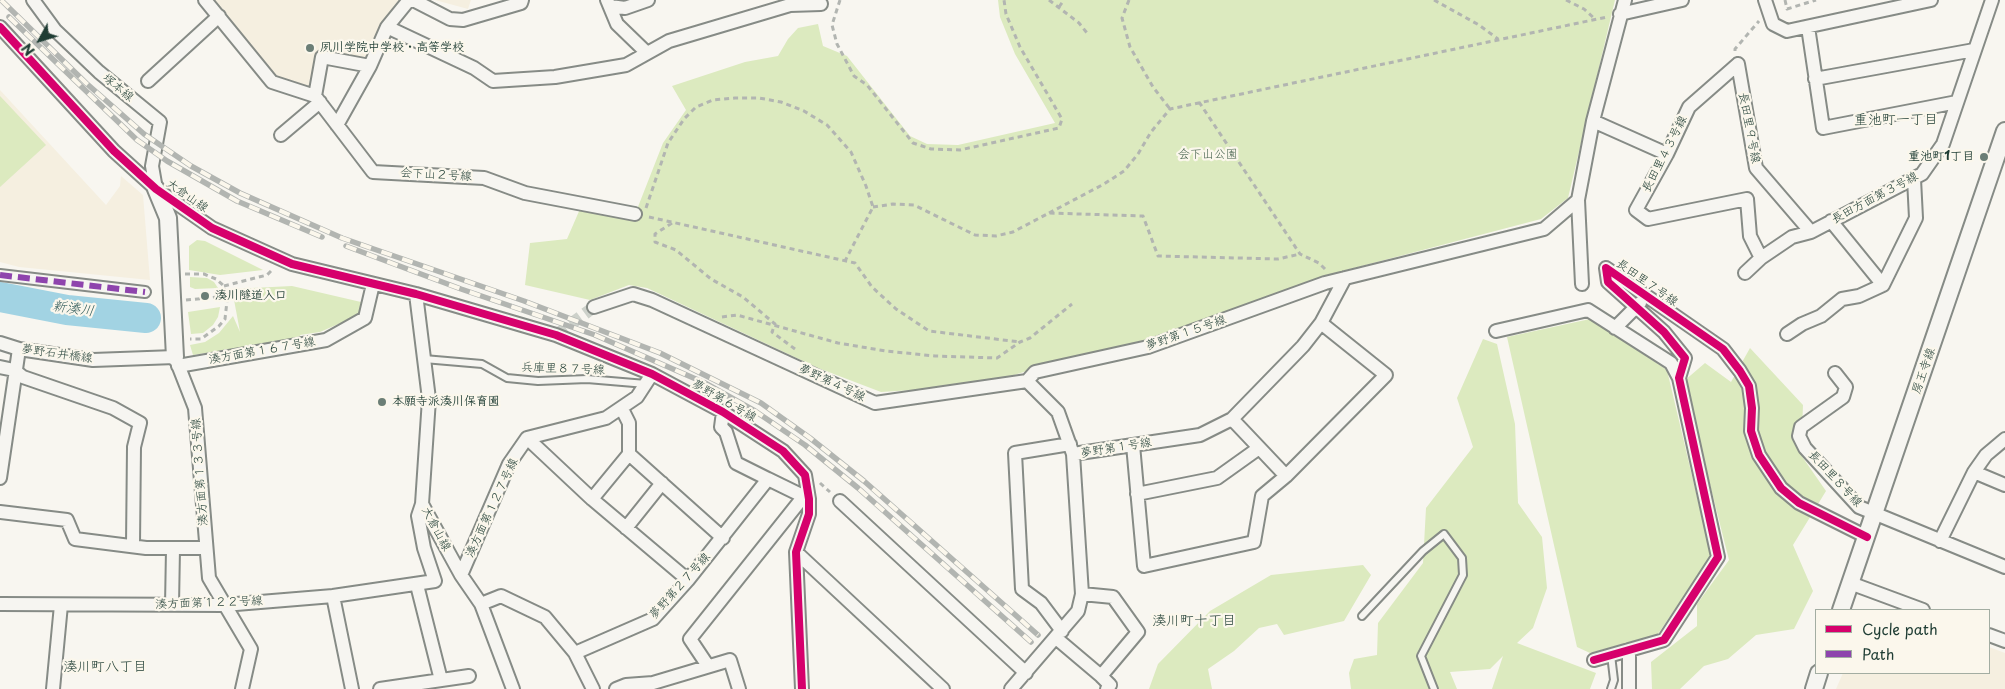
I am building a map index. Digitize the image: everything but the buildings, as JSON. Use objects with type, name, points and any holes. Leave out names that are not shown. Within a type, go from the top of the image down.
[{"type":"street","name":"塚本線","points":[[33,0],[56,30],[99,72],[160,122],[152,166],[156,189]]},
{"type":"street","points":[[205,0],[272,82],[318,99]]},
{"type":"street","points":[[337,125],[370,66],[387,27],[411,0],[450,19],[463,20],[521,3],[522,0]]},
{"type":"street","points":[[609,3],[625,8],[648,0]]},
{"type":"street","points":[[1582,284],[1578,200],[1593,121],[1625,0]]},
{"type":"street","points":[[1620,14],[1682,0]]},
{"type":"street","points":[[1766,5],[1773,24],[1787,31],[1931,0]]},
{"type":"street","name":"長田方面第３号線","points":[[1745,273],[1761,258],[1792,238],[1811,232],[1922,174],[1943,144],[1992,0]]},
{"type":"street","points":[[609,3],[617,24],[647,54]]},
{"type":"street","points":[[387,27],[474,68],[493,81],[555,77],[626,65],[669,41],[790,5],[821,4]]},
{"type":"street","points":[[148,81],[218,16]]},
{"type":"street","name":"大倉山線","points":[[0,27],[114,151],[156,189],[212,228],[292,264],[416,294],[429,399],[422,504],[461,575],[481,604],[513,689]]},
{"type":"street","points":[[1808,27],[1823,128],[1957,102]]},
{"type":"street","points":[[1815,79],[1974,50]]},
{"type":"street","points":[[281,135],[318,99],[322,57],[370,66]]},
{"type":"street","name":"長田里４３号線","points":[[1738,64],[1689,107],[1667,154],[1636,210],[1648,219],[1747,199],[1750,236],[1761,258]]},
{"type":"street","name":"長田里９号線","points":[[1738,64],[1756,168],[1811,232]]},
{"type":"street","name":"会下山２号線","points":[[318,99],[373,172],[484,178],[525,193],[635,214]]},
{"type":"street","points":[[1593,121],[1667,154]]},
{"type":"street","name":"房王寺線","points":[[1841,609],[2005,131]]},
{"type":"street","points":[[1787,334],[1802,324],[1821,316],[1842,299],[1859,296],[1883,285],[1916,218],[1914,179]]},
{"type":"street","name":"湊方面第１３３号線","points":[[156,189],[168,218],[176,361],[195,408],[209,578],[251,649],[242,689]]},
{"type":"street","name":"夢野第１５号線","points":[[1027,381],[1036,372],[1148,347],[1340,279],[1544,229],[1578,200]]},
{"type":"street","points":[[1831,222],[1883,285]]},
{"type":"street","name":"長田里７号線","points":[[1594,660],[1664,640],[1718,557],[1679,378],[1685,358],[1664,332],[1608,282],[1606,268],[1646,298],[1723,349],[1740,371],[1748,386],[1752,408],[1751,431],[1759,455],[1781,488],[1799,503],[1867,537]]},
{"type":"street","points":[[0,275],[11,278],[144,292]]},
{"type":"street","name":"夢野第１号線","points":[[1011,689],[1078,611],[1082,594],[1072,449],[1133,445],[1200,435],[1232,419],[1303,346],[1321,323],[1340,279]]},
{"type":"street","name":"湊方面第１６７号線","points":[[176,361],[326,340],[365,318],[373,284]]},
{"type":"street","name":"夢野第６号線","points":[[416,294],[556,335],[723,412],[783,451],[805,475]]},
{"type":"street","name":"夢野第４号線","points":[[594,307],[633,294],[652,300],[875,403],[1027,381]]},
{"type":"street","points":[[1616,328],[1646,298]]},
{"type":"street","points":[[1496,331],[1588,310],[1671,363],[1679,378]]},
{"type":"street","points":[[1133,445],[1144,566],[1254,542],[1262,496],[1286,476],[1386,375],[1321,323]]},
{"type":"street","name":"夢野石井橋線","points":[[0,344],[19,349],[93,360],[176,361]]},
{"type":"street","points":[[0,478],[14,370],[19,349]]},
{"type":"street","points":[[0,367],[14,370],[23,378],[113,408],[140,423],[134,447],[133,544]]},
{"type":"street","name":"長田里８号線","points":[[1835,373],[1846,386],[1843,397],[1801,427],[1799,436],[1805,448],[1859,508],[1875,515]]},
{"type":"street","points":[[527,438],[606,418],[622,409],[637,397],[649,379]]},
{"type":"street","points":[[1027,381],[1058,412],[1072,449],[1015,453],[1022,589],[1041,603],[1059,635],[1110,685],[1107,689]]},
{"type":"street","points":[[592,499],[629,454],[630,423],[622,409]]},
{"type":"street","points":[[723,412],[721,427],[726,432],[736,463],[806,498]]},
{"type":"street","points":[[1232,419],[1286,476]]},
{"type":"street","points":[[527,438],[592,499],[688,580]]},
{"type":"street","name":"湊方面第１２７号線","points":[[461,575],[509,464],[527,438]]},
{"type":"street","points":[[1940,541],[1974,472],[1986,455],[2005,439]]},
{"type":"street","points":[[1137,494],[1217,478],[1259,448]]},
{"type":"street","points":[[629,454],[723,538]]},
{"type":"street","points":[[1974,472],[2005,485]]},
{"type":"street","points":[[802,689],[796,552],[809,514],[805,475]]},
{"type":"street","name":"夢野第２７号線","points":[[575,653],[653,619],[723,538],[768,479]]},
{"type":"street","points":[[626,528],[662,483]]},
{"type":"street","points":[[708,666],[690,639],[806,498]]},
{"type":"street","points":[[840,500],[1026,673]]},
{"type":"street","points":[[422,504],[418,516],[435,581],[417,585],[441,680]]},
{"type":"street","points":[[0,512],[67,520],[75,539],[173,549],[206,548]]},
{"type":"street","points":[[1875,515],[2005,567]]},
{"type":"street","points":[[172,605],[173,549]]},
{"type":"street","points":[[796,552],[943,689]]},
{"type":"street","points":[[1850,583],[1920,609]]},
{"type":"street","name":"湊方面第１２２号線","points":[[0,604],[224,605],[333,596],[417,585]]},
{"type":"street","points":[[1082,594],[1113,597],[1138,632],[1101,676]]},
{"type":"street","points":[[333,596],[352,689]]},
{"type":"street","points":[[481,604],[502,596],[546,617],[575,653],[593,689]]},
{"type":"street","points":[[53,689],[61,605]]},
{"type":"street","points":[[1990,635],[2005,641]]},
{"type":"street","points":[[1629,650],[1629,689]]},
{"type":"street","points":[[616,689],[626,685],[653,683],[730,660],[739,689]]},
{"type":"street","points":[[1814,689],[1819,674]]},
{"type":"street","points":[[380,689],[469,676]]},
{"type":"lane","name":"兵庫里８７号線","points":[[424,360],[482,364],[507,378],[538,381],[649,379]]},
{"type":"lane","points":[[1362,616],[1424,551],[1444,534],[1462,558],[1463,575],[1421,656],[1434,689]]},
{"type":"lane","points":[[1611,655],[1614,680],[1611,689]]},
{"type":"path","points":[[840,0],[832,25],[837,44],[854,76],[867,85],[913,143],[931,149],[960,150],[1059,128],[1062,119],[1020,48],[1006,14],[1004,0]]},
{"type":"path","points":[[1049,0],[1079,23],[1086,33]]},
{"type":"path","points":[[1058,7],[1064,0]]},
{"type":"path","points":[[1129,0],[1122,18],[1130,47],[1153,87],[1170,109]]},
{"type":"path","points":[[1434,0],[1479,24],[1499,39]]},
{"type":"path","points":[[1566,0],[1584,9],[1596,19]]},
{"type":"path","points":[[1785,0],[1787,9],[1816,0]]},
{"type":"path","points":[[1738,64],[1735,49],[1766,5]]},
{"type":"path","points":[[873,207],[893,204],[914,205],[975,234],[996,236],[1013,232],[1104,184],[1124,170],[1138,154],[1151,132],[1170,109],[1620,14]]},
{"type":"path","points":[[845,261],[873,207],[851,152],[827,125],[804,111],[781,102],[735,98],[713,100],[696,107],[684,119],[668,143],[643,216],[672,222],[845,261],[855,263],[872,287],[896,309],[929,331],[1020,342]]},
{"type":"path","points":[[1199,102],[1300,254],[1319,263],[1340,279]]},
{"type":"path","points":[[1049,213],[1143,216],[1158,256],[1278,260],[1300,254]]},
{"type":"path","points":[[672,222],[655,234],[655,242],[676,250],[711,279],[743,297],[775,324]]},
{"type":"path","points":[[224,286],[267,275],[270,271]]},
{"type":"path","points":[[184,274],[204,274],[216,279],[224,286],[227,310],[225,318],[219,326],[201,339],[189,338],[185,335]]},
{"type":"path","points":[[196,300],[219,297]]},
{"type":"path","points":[[710,327],[720,317],[737,315],[838,343],[935,356],[997,358],[1020,342],[1030,338],[1072,304]]},
{"type":"path","points":[[775,324],[772,332],[801,353]]},
{"type":"path","points":[[805,475],[816,480],[840,500]]},
{"type":"shaded area","name":"夙川学院中学校・高等学校","points":[[211,0],[400,0],[366,57],[315,53],[312,89],[270,74]]},
{"type":"shaded area","name":"夙川学院中学校・高等学校","points":[[435,0],[471,0],[468,9]]},
{"type":"shaded area","points":[[0,90],[106,205],[120,186],[121,176],[143,195],[150,280],[19,267],[0,262]]},
{"type":"shaded area","points":[[1990,647],[2005,653],[2005,689],[1836,689],[1843,674],[1990,674]]},
{"type":"green space","name":"会下山公園","points":[[998,0],[1615,0],[1568,198],[1541,219],[1335,273],[1326,279],[1147,341],[1052,363],[1011,376],[929,389],[881,392],[818,368],[647,288],[629,285],[590,300],[525,285],[530,243],[567,239],[580,209],[634,217],[663,143],[686,110],[672,86],[745,62],[778,56],[788,39],[798,28],[818,24],[823,46],[847,56],[910,136],[927,144],[958,145],[1055,123],[1015,54],[1000,17]]},
{"type":"green space","points":[[0,96],[46,145],[0,187]]},
{"type":"green space","points":[[197,240],[205,241],[263,270],[220,275],[189,270],[189,246]]},
{"type":"green space","points":[[190,277],[207,278],[214,282],[218,288],[195,289],[190,287]]},
{"type":"green space","points":[[292,286],[361,302],[359,315],[320,332],[300,335],[301,338],[193,355],[190,345],[205,342],[219,333],[233,316],[240,332],[232,289]]},
{"type":"green space","points":[[220,307],[218,317],[213,325],[203,333],[191,334],[188,312]]},
{"type":"green space","points":[[1590,319],[1667,370],[1711,556],[1658,634],[1590,653],[1577,647],[1507,337]]},
{"type":"green space","points":[[1483,339],[1497,344],[1515,424],[1518,503],[1542,537],[1547,588],[1533,628],[1517,643],[1596,673],[1590,689],[1492,689],[1503,656],[1490,669],[1450,672],[1457,689],[1351,689],[1349,673],[1354,659],[1377,655],[1378,623],[1423,563],[1426,508],[1473,447],[1457,398]]},
{"type":"green space","points":[[1750,348],[1803,405],[1801,455],[1826,491],[1793,545],[1813,591],[1794,629],[1756,635],[1728,659],[1704,666],[1680,689],[1652,689],[1651,662],[1697,626],[1697,604],[1729,560],[1684,381],[1705,363],[1731,382]]},
{"type":"green space","points":[[1363,565],[1371,575],[1344,621],[1284,635],[1277,624],[1259,628],[1234,651],[1208,669],[1212,689],[1149,689],[1158,664],[1210,611],[1271,575]]},
{"type":"waterway","name":"新湊川","points":[[0,297],[67,310],[146,318]]},
{"type":"tunnel","points":[[556,335],[594,307]]},
{"type":"railway","points":[[1,0],[86,83],[144,134],[191,166],[240,193],[342,238],[524,301],[660,353],[761,403],[810,438],[864,481],[1038,635]]},
{"type":"railway","points":[[9,17],[137,140],[167,161],[237,201],[322,237]]},
{"type":"railway","points":[[346,246],[461,289],[595,335],[705,383],[755,411],[805,445],[858,488],[1031,642]]},
{"type":"marked path","points":[[0,275],[145,292]]},
{"type":"cycle path","points":[[0,27],[114,151],[156,189],[212,228],[292,264],[416,294],[556,335],[652,374],[723,412],[783,451],[805,475],[809,499],[809,514],[796,552],[802,689]]},
{"type":"cycle path","points":[[1594,660],[1664,640],[1718,557],[1679,378],[1685,358],[1664,332],[1608,282],[1606,268],[1723,349],[1749,386],[1752,408],[1751,431],[1759,455],[1781,488],[1799,503],[1867,537]]},
{"type":"place","name":"夙川学院中学校・高等学校","points":[[310,48]]},
{"type":"place","name":"重池町1丁目","points":[[1984,157]]},
{"type":"place","name":"湊川隧道入口","points":[[205,296]]},
{"type":"place","name":"本願寺派湊川保育園","points":[[382,402]]},
{"type":"district","name":"重池町一丁目","points":[[1896,120]]},
{"type":"district","name":"湊川町十丁目","points":[[1194,621]]},
{"type":"district","name":"湊川町八丁目","points":[[105,667]]}]
